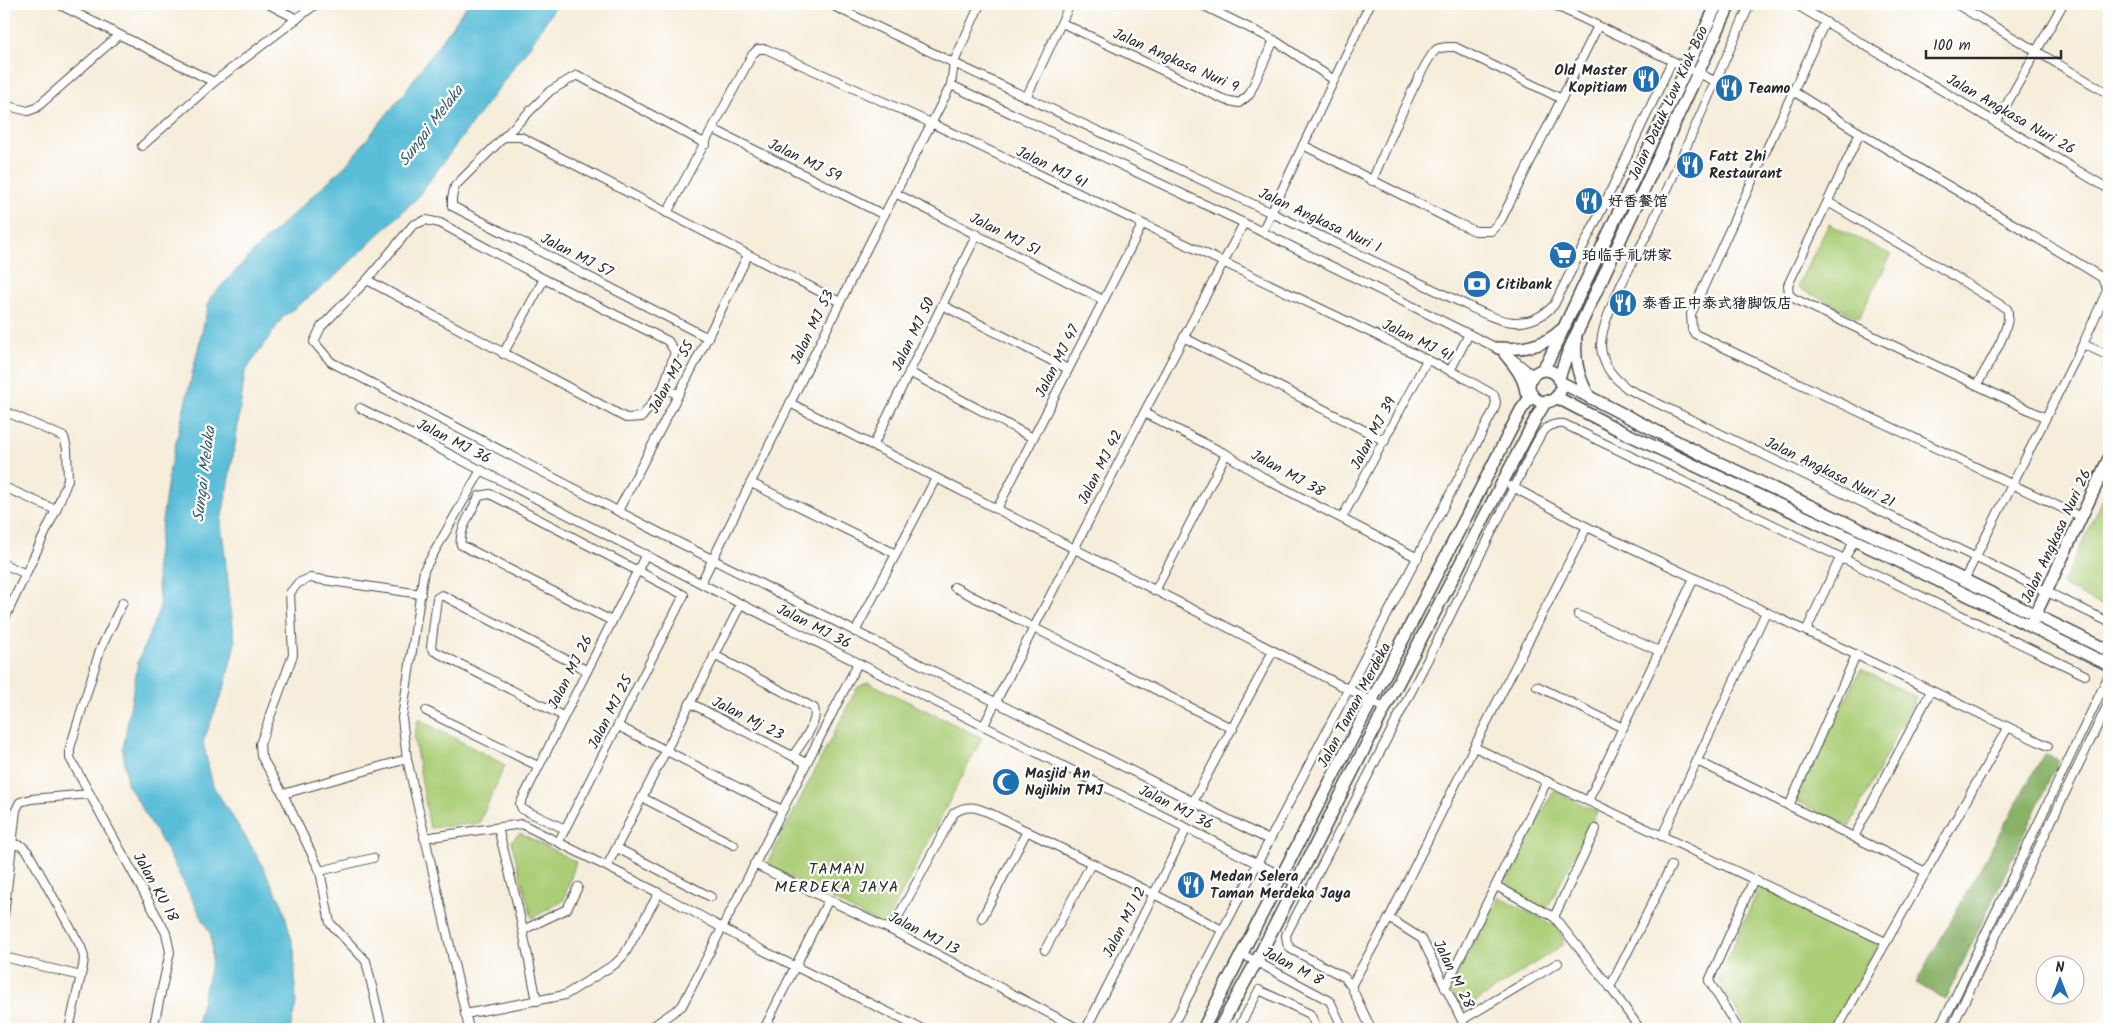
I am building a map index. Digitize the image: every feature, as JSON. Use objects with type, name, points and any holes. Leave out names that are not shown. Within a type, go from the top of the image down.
[{"type":"main road","name":"Jalan Datuk Low Kiok Boo","points":[[1537,373],[1564,326],[1717,4]]},
{"type":"main road","name":"Jalan Datuk Low Kiok Boo","points":[[1559,380],[1561,367],[1576,333],[1730,4]]},
{"type":"main road","points":[[1521,410],[1526,394],[1525,383],[1502,351],[1534,347],[1554,338],[1564,326]]},
{"type":"main road","points":[[1576,333],[1575,350],[1580,382],[1591,400]]},
{"type":"main road","points":[[2109,651],[1591,400],[1559,380],[1553,372],[1537,373],[1529,385],[1532,395],[1536,399],[1551,399],[1587,413],[2030,626],[2109,666]]},
{"type":"main road","points":[[1551,399],[1560,388],[1559,380]]},
{"type":"main road","name":"Jalan Taman Merdeka","points":[[1203,1029],[1373,702],[1521,410],[1532,395]]},
{"type":"main road","name":"Jalan Taman Merdeka","points":[[1219,1029],[1256,962],[1385,708],[1536,418],[1551,399]]},
{"type":"main road","points":[[1536,418],[1546,409],[1563,404],[1587,413]]},
{"type":"main road","name":"Jalan Angkasa Nuri 26","points":[[2030,626],[2109,458]]},
{"type":"street","points":[[58,4],[214,82]]},
{"type":"street","points":[[268,4],[297,19]]},
{"type":"street","points":[[142,146],[214,82],[316,4]]},
{"type":"street","name":"Jalan Angkasa Nuri 1","points":[[829,4],[1508,323],[1520,323],[1546,313],[1560,294],[1672,61]]},
{"type":"street","points":[[980,4],[954,62],[951,85],[1244,223],[1469,334],[1502,351],[1537,373]]},
{"type":"street","points":[[1027,96],[1070,4]]},
{"type":"street","points":[[1200,4],[1274,40],[1334,80]]},
{"type":"street","points":[[1262,232],[1368,4]]},
{"type":"street","points":[[1552,4],[1714,81],[1750,4]]},
{"type":"street","name":"Jalan Angkasa Nuri 26","points":[[1795,4],[2109,189]]},
{"type":"street","points":[[1956,4],[1970,7],[2036,51],[2109,94]]},
{"type":"street","points":[[1996,123],[2063,4]]},
{"type":"street","points":[[1825,22],[1691,314],[1692,329],[1695,334],[2081,517]]},
{"type":"street","name":"Jalan Angkasa Nuri 9","points":[[1062,23],[1226,100],[1239,103],[1249,95],[1274,40]]},
{"type":"street","points":[[1303,146],[1475,231],[1491,231],[1501,220],[1598,26]]},
{"type":"street","points":[[4,106],[28,111],[36,108],[119,35]]},
{"type":"street","points":[[1372,181],[1421,75],[1436,50],[1445,46],[1455,47],[1562,99]]},
{"type":"street","name":"Jalan MJ 41","points":[[667,212],[714,130],[752,55],[761,48],[931,123],[1491,392],[1496,402],[1494,410],[1418,558]]},
{"type":"street","points":[[504,137],[550,90],[577,75],[706,144]]},
{"type":"street","name":"Jalan Angkasa Nuri 21","points":[[1714,81],[1648,231],[1606,318],[1601,345],[1603,358],[1608,370],[1628,390],[2109,622]]},
{"type":"street","name":"Jalan MJ 53","points":[[701,583],[840,302],[951,85]]},
{"type":"street","points":[[1794,91],[1860,133],[2101,277],[2107,287],[2083,344],[1964,580]]},
{"type":"street","name":"Jalan MJ 59","points":[[714,130],[884,215]]},
{"type":"street","points":[[1860,133],[1788,285],[1789,294],[1792,298],[2046,418]]},
{"type":"street","points":[[504,137],[521,137],[840,302]]},
{"type":"street","name":"Jalan MJ 57","points":[[504,137],[455,186],[452,206],[708,338]]},
{"type":"street","name":"Jalan MJ 51","points":[[895,193],[1103,300]]},
{"type":"street","points":[[1828,202],[2007,309],[2009,314],[2007,326],[1977,385]]},
{"type":"street","points":[[366,280],[626,418],[642,417],[663,388],[675,352],[668,340],[544,279],[440,223],[426,220],[413,225],[366,280],[321,327],[314,342],[331,362],[712,560],[1269,840]]},
{"type":"street","name":"Jalan MJ 42","points":[[984,725],[1244,223]]},
{"type":"street","name":"Jalan MJ 47","points":[[997,509],[1142,225]]},
{"type":"street","name":"Jalan MJ 50","points":[[873,446],[977,234]]},
{"type":"street","name":"Jalan MJ 55","points":[[618,511],[677,394],[708,338],[748,255]]},
{"type":"street","points":[[503,354],[544,279]]},
{"type":"street","points":[[942,305],[1068,369]]},
{"type":"street","points":[[1450,371],[1469,334]]},
{"type":"street","points":[[1185,338],[1385,441]]},
{"type":"street","points":[[2083,344],[2109,356]]},
{"type":"street","name":"Jalan MJ 39","points":[[1342,518],[1427,360]]},
{"type":"street","points":[[909,372],[1033,438]]},
{"type":"street","points":[[663,388],[677,394]]},
{"type":"street","points":[[790,403],[1385,708]]},
{"type":"street","name":"Jalan MJ 36","points":[[360,408],[741,604],[1296,883]]},
{"type":"street","points":[[4,410],[64,437],[68,449],[68,480],[56,510],[4,620]]},
{"type":"street","name":"Jalan MJ 38","points":[[1144,413],[1226,454],[1269,481],[1418,558]]},
{"type":"street","points":[[1371,1029],[1351,986],[1344,977],[1334,970],[1291,949],[1287,943],[1286,934],[1448,620],[1513,487],[1544,429],[1556,423],[1564,424],[2085,675]]},
{"type":"street","points":[[1155,590],[1226,454]]},
{"type":"street","points":[[469,1029],[424,838],[407,759],[402,718],[424,570],[480,470]]},
{"type":"street","points":[[856,632],[936,478]]},
{"type":"street","points":[[1503,481],[1587,527],[2048,746]]},
{"type":"street","points":[[751,483],[896,554]]},
{"type":"street","points":[[4,487],[56,510]]},
{"type":"street","points":[[612,621],[461,545],[462,532],[480,496],[490,494],[636,572]]},
{"type":"street","points":[[1351,986],[1389,918],[1474,746],[1587,527]]},
{"type":"street","points":[[1806,631],[1842,559],[1854,541]]},
{"type":"street","name":"Jalan MJ 26","points":[[565,829],[522,809],[520,804],[646,554]]},
{"type":"street","points":[[1171,1029],[1347,689],[1418,558]]},
{"type":"street","points":[[4,564],[26,574]]},
{"type":"street","name":"Jalan MJ 25","points":[[559,841],[684,595],[636,572]]},
{"type":"street","points":[[382,1029],[366,961],[330,923],[320,871],[283,794],[261,756],[260,744],[293,655],[290,593],[298,583],[310,578],[421,594]]},
{"type":"street","points":[[1588,801],[1694,578]]},
{"type":"street","points":[[954,587],[1232,728]]},
{"type":"street","points":[[563,716],[434,651],[431,646],[437,598],[442,595],[586,670]]},
{"type":"street","name":"Jalan KU 18","points":[[123,602],[100,650],[70,748],[70,758],[166,933],[169,942],[170,952],[153,1029]]},
{"type":"street","points":[[607,866],[741,604]]},
{"type":"street","points":[[1662,836],[1766,612]]},
{"type":"street","points":[[1578,615],[1659,651]]},
{"type":"street","points":[[1193,802],[1274,652]]},
{"type":"street","points":[[714,655],[814,708],[816,714],[814,721],[793,756]]},
{"type":"street","points":[[1789,806],[1856,655]]},
{"type":"street","points":[[649,1029],[682,1006],[858,663]]},
{"type":"street","points":[[1937,1029],[1953,1001],[2109,675]]},
{"type":"street","points":[[1538,686],[1623,728]]},
{"type":"street","points":[[1854,837],[1931,690]]},
{"type":"street","points":[[1951,1029],[1963,1008],[2109,702]]},
{"type":"street","name":"Jalan Mj 23","points":[[690,703],[806,763]]},
{"type":"street","points":[[426,711],[538,766]]},
{"type":"street","points":[[618,726],[782,810]]},
{"type":"street","points":[[1837,1029],[2008,727]]},
{"type":"street","points":[[1474,746],[1886,942]]},
{"type":"street","points":[[283,794],[407,759]]},
{"type":"street","points":[[1697,762],[1926,872]]},
{"type":"street","points":[[1446,988],[1547,781]]},
{"type":"street","points":[[4,916],[16,810],[20,802],[31,799],[90,794]]},
{"type":"street","points":[[643,798],[734,846]]},
{"type":"street","points":[[890,930],[954,813],[968,807],[977,807],[1154,894],[1222,930]]},
{"type":"street","points":[[424,838],[522,824],[659,893],[720,929],[794,967],[922,1029]]},
{"type":"street","points":[[498,828],[537,1001]]},
{"type":"street","name":"Jalan MJ 12","points":[[1086,1029],[1187,828]]},
{"type":"street","points":[[1554,917],[1596,829]]},
{"type":"street","points":[[982,918],[1026,831]]},
{"type":"street","points":[[12,844],[22,846],[28,852],[82,946],[84,956],[69,1029]]},
{"type":"street","points":[[617,848],[711,897]]},
{"type":"street","points":[[320,871],[373,858]]},
{"type":"street","name":"Jalan MJ 13","points":[[754,864],[890,930],[1079,1029]]},
{"type":"street","points":[[1045,950],[1091,864]]},
{"type":"street","points":[[1610,987],[1671,866]]},
{"type":"street","points":[[1738,1029],[1709,981],[1754,880]]},
{"type":"street","points":[[1496,886],[1554,917],[1610,987],[1640,1029]]},
{"type":"street","points":[[522,930],[567,909],[578,887]]},
{"type":"street","points":[[465,1014],[565,995],[615,964],[624,955],[659,893]]},
{"type":"street","points":[[764,1029],[828,901]]},
{"type":"street","name":"Jalan M 28","points":[[1389,918],[1422,939],[1466,1029]]},
{"type":"street","name":"Jalan M 8","points":[[1242,954],[1330,1001],[1343,1029]]},
{"type":"street","points":[[4,957],[80,976]]},
{"type":"street","points":[[1462,1020],[1558,962]]},
{"type":"street","points":[[1238,1029],[1259,990],[1310,1014],[1317,1029]]},
{"type":"green space","points":[[1829,224],[1891,255],[1859,318],[1797,287]]},
{"type":"green space","points":[[2109,487],[2109,609],[2062,585]]},
{"type":"green space","points":[[1861,669],[1916,697],[1849,827],[1795,800]]},
{"type":"green space","points":[[868,682],[982,738],[884,927],[767,864],[857,688]]},
{"type":"green space","points":[[418,719],[505,765],[479,823],[430,828],[414,738]]},
{"type":"green space","points":[[2044,754],[2059,760],[1945,1000],[1916,983]]},
{"type":"green space","points":[[1554,790],[1597,812],[1546,910],[1503,888]]},
{"type":"green space","points":[[520,833],[576,862],[563,901],[532,918],[511,841]]},
{"type":"green space","points":[[1760,886],[1879,944],[1831,1028],[1748,1029],[1718,980]]},
{"type":"green space","points":[[1499,897],[1559,928],[1564,944],[1460,1012],[1449,988]]},
{"type":"water","name":"Sungai Melaka","points":[[468,4],[557,4],[529,47],[415,200],[332,279],[283,317],[245,372],[236,439],[221,522],[235,643],[225,685],[203,742],[213,786],[256,854],[282,904],[294,949],[296,1004],[290,1029],[196,1029],[212,960],[211,935],[164,845],[127,783],[123,749],[138,662],[160,607],[156,564],[169,472],[210,298],[260,245],[346,165],[404,93]]},
{"type":"place","name":"Old Master Kopitiam","points":[[1646,79]]},
{"type":"place","name":"Teamo","points":[[1729,88]]},
{"type":"place","name":"Fatt Zhi Restaurant","points":[[1690,165]]},
{"type":"place","name":"好香餐馆","points":[[1589,201]]},
{"type":"place","name":"珀临手礼饼家","points":[[1563,255]]},
{"type":"place","name":"Citibank","points":[[1477,284]]},
{"type":"place","name":"泰香正中泰式猪脚饭店","points":[[1623,303]]},
{"type":"place","name":"Masjid An Najihin TMJ","points":[[1006,782]]},
{"type":"place","name":"Medan Selera Taman Merdeka Jaya","points":[[1191,885]]},
{"type":"district","name":"TAMAN MERDEKA JAYA","points":[[837,877]]}]
